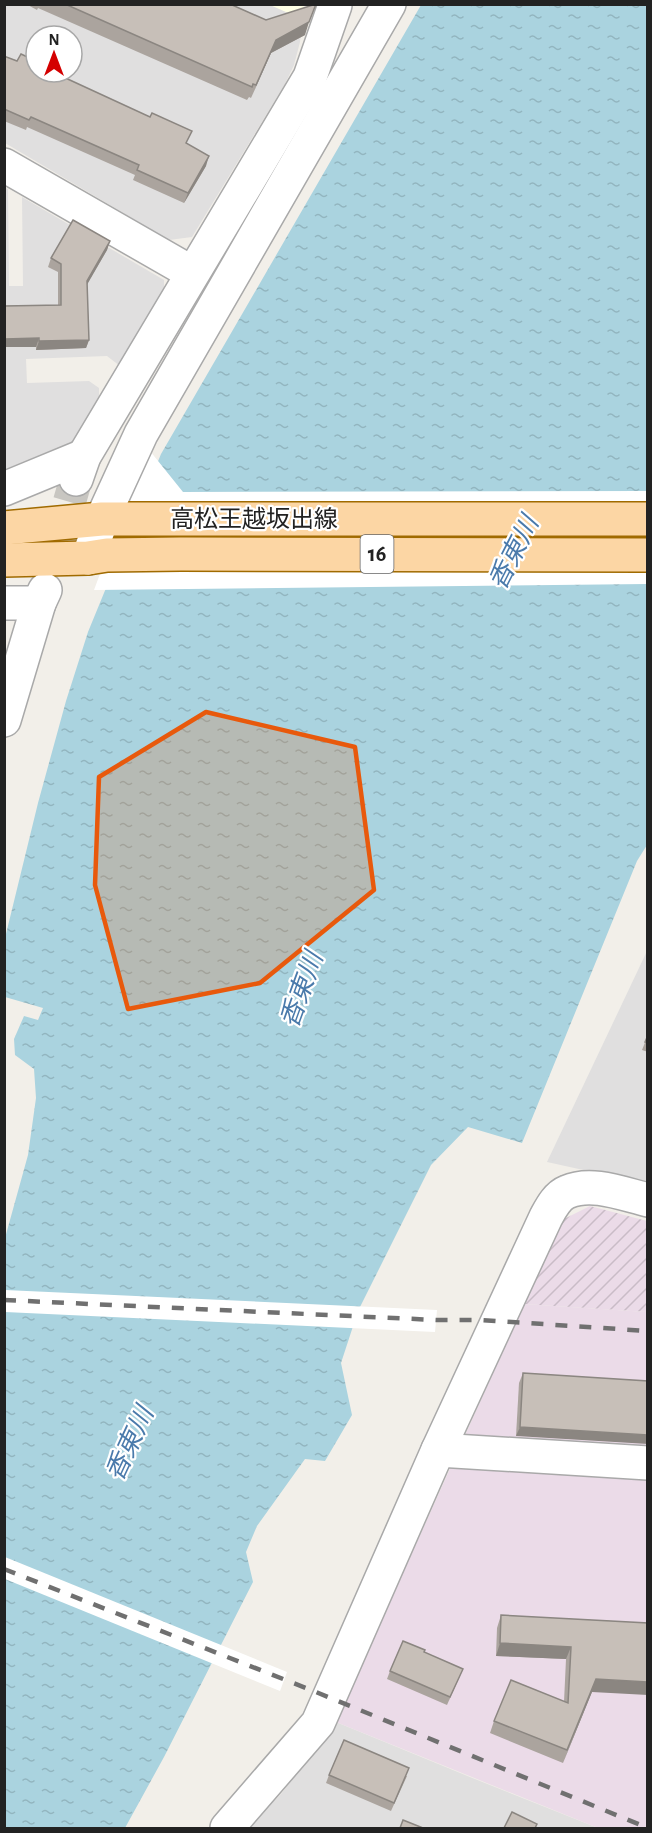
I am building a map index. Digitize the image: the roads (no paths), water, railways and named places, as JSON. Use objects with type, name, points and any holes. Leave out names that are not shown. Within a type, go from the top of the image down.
[{"type":"main road","name":"高松王越坂出線","points":[[4,528],[111,520],[648,519]]},
{"type":"main road","name":"高松王越坂出線","points":[[4,560],[97,556],[648,555]]},
{"type":"street","points":[[4,489],[80,467],[192,273],[310,77],[335,5],[384,14],[141,434],[97,556]]},
{"type":"street","points":[[4,165],[192,273]]},
{"type":"street","points":[[4,603],[42,596],[4,720]]},
{"type":"street","points":[[227,1828],[318,1723],[438,1450],[554,1204],[566,1192],[598,1188],[648,1200]]},
{"type":"street","points":[[438,1450],[648,1463]]},
{"type":"water","name":"香東川","points":[[421,5],[647,5],[647,845],[637,861],[522,1143],[468,1127],[431,1165],[358,1311],[341,1363],[352,1415],[325,1461],[305,1459],[257,1526],[246,1552],[253,1582],[164,1757],[125,1828],[5,1828],[5,1238],[28,1155],[36,1098],[34,1069],[15,1055],[14,1039],[24,1016],[38,1020],[43,1008],[5,997],[5,938],[38,803],[88,632],[161,454]]},
{"type":"tunnel","points":[[56,549],[76,479]]},
{"type":"railway","points":[[4,1300],[436,1320],[481,1320],[648,1331]]},
{"type":"railway","points":[[4,1569],[311,1690],[648,1828]]}]
